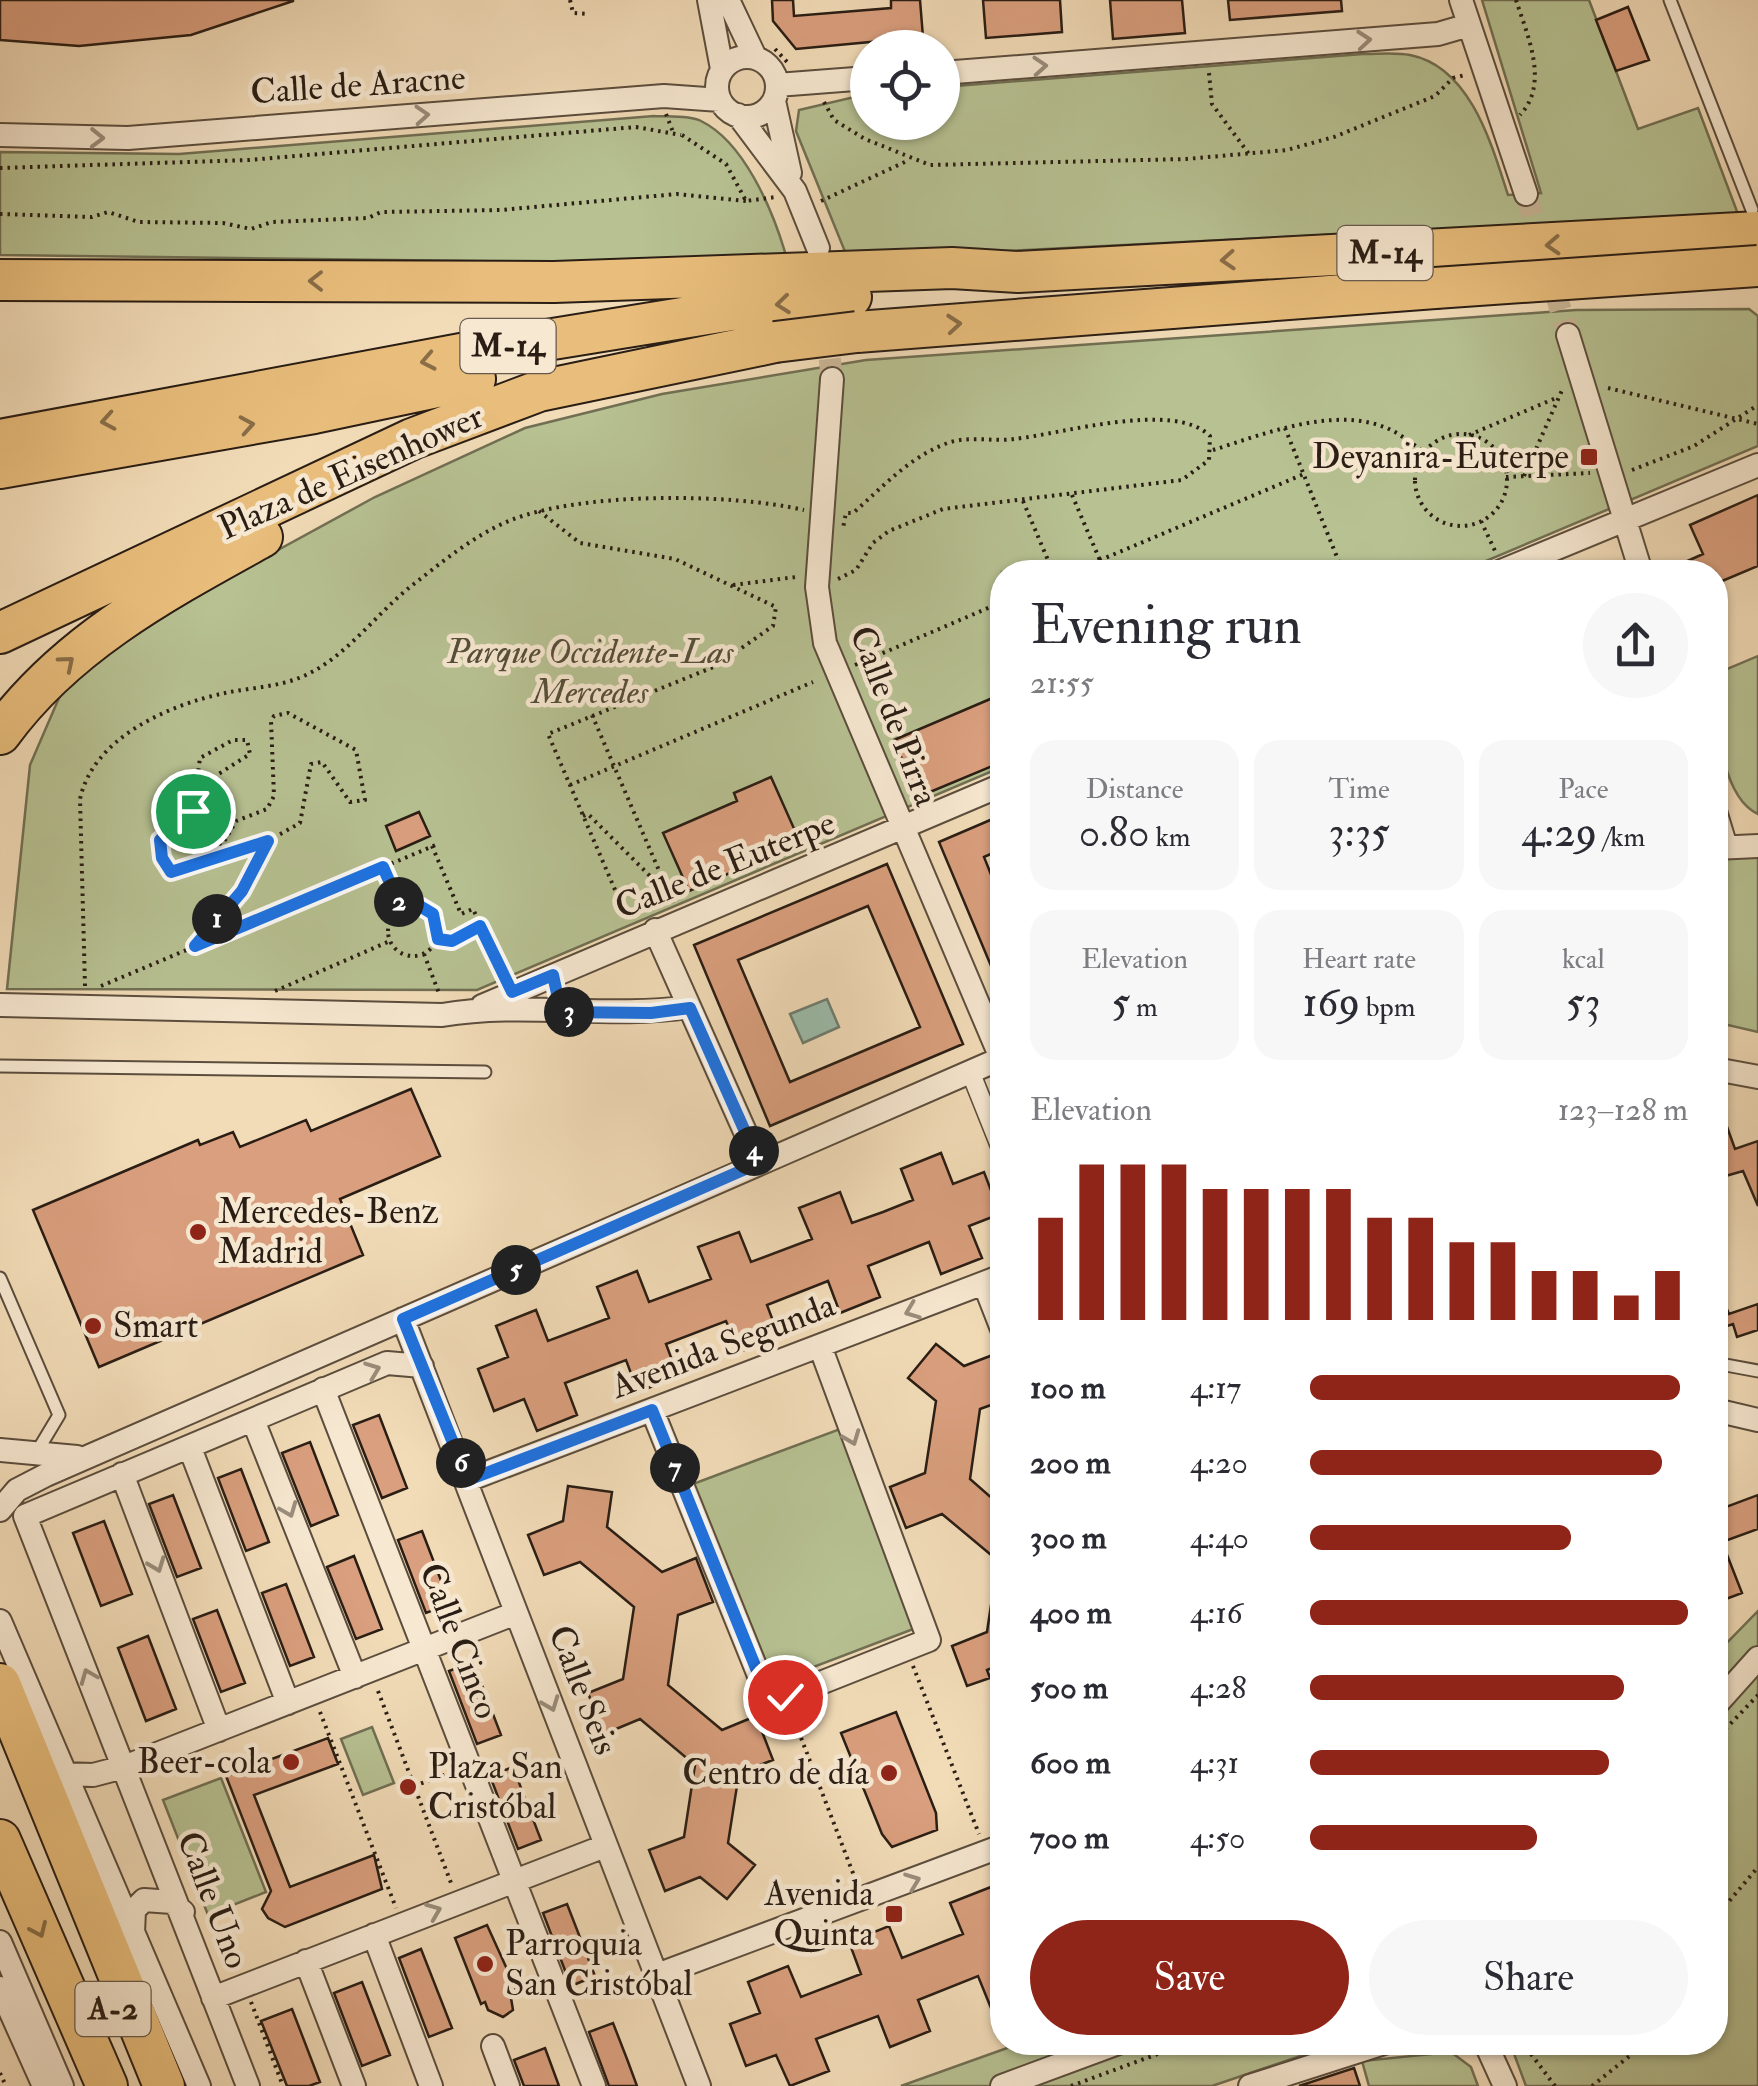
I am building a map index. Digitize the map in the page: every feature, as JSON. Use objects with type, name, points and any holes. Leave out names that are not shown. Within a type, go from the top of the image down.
[{"type":"highway","name":"M-14","points":[[0,440],[511,346],[744,308],[949,287],[1018,272],[1650,240],[1755,221]]},
{"type":"highway","name":"M-14","points":[[0,468],[314,413],[586,353],[706,338],[775,342],[857,332],[1758,266]]},
{"type":"highway","points":[[0,280],[554,282],[952,268],[1018,272]]},
{"type":"highway","points":[[1435,288],[1758,291]]},
{"type":"highway","name":"Plaza de Eisenhower","points":[[0,633],[412,439],[539,391],[605,374],[775,342]]},
{"type":"highway","points":[[0,734],[45,682],[74,656],[122,618],[194,575],[396,467],[605,374]]},
{"type":"highway","points":[[7,1673],[164,2086]]},
{"type":"highway","name":"A-2","points":[[0,1746],[146,2086]]},
{"type":"highway","name":"A-2","points":[[0,1840],[107,2086]]},
{"type":"street","points":[[709,0],[722,70]]},
{"type":"street","points":[[728,0],[782,85],[786,194]]},
{"type":"street","points":[[1461,0],[1526,194]]},
{"type":"street","points":[[960,72],[1438,34],[1470,25]]},
{"type":"street","points":[[760,47],[737,58],[722,70],[718,80],[729,108],[818,248]]},
{"type":"street","points":[[729,108],[758,115],[782,85],[850,79]]},
{"type":"street","name":"Calle de Aracne","points":[[0,135],[128,138],[664,96],[729,108]]},
{"type":"street","points":[[1568,335],[1638,560]]},
{"type":"street","name":"Calle de Pirra","points":[[832,379],[819,614],[835,673],[990,1031]]},
{"type":"street","points":[[1530,560],[1758,465]]},
{"type":"street","name":"Calle de Euterpe","points":[[474,1009],[990,790]]},
{"type":"street","points":[[1728,848],[1758,846]]},
{"type":"street","points":[[646,934],[690,1008],[759,1163]]},
{"type":"street","points":[[553,975],[561,1012]]},
{"type":"street","name":"Calle de Euterpe","points":[[1,1006],[442,1015],[474,1009],[651,1013],[690,1008]]},
{"type":"street","points":[[10,1509],[85,1457],[990,1063]]},
{"type":"street","points":[[1728,1071],[1758,1077]]},
{"type":"street","points":[[970,1072],[990,1121]]},
{"type":"street","name":"Avenida Segunda","points":[[468,1480],[990,1282]]},
{"type":"street","name":"Calle Seis","points":[[403,1319],[699,2086]]},
{"type":"street","points":[[652,1410],[770,1703],[929,1640],[820,1346]]},
{"type":"street","points":[[10,1509],[190,1448],[387,1363],[422,1366]]},
{"type":"street","name":"Calle Cinco","points":[[324,1390],[594,2086]]},
{"type":"street","points":[[1728,1413],[1758,1420]]},
{"type":"street","points":[[253,1420],[363,1674]]},
{"type":"street","points":[[190,1448],[288,1703]]},
{"type":"street","points":[[0,1450],[36,1456],[85,1457]]},
{"type":"street","name":"Calle Uno","points":[[0,1450],[14,1463],[10,1509],[124,1767],[248,2086]]},
{"type":"street","points":[[122,1474],[219,1730]]},
{"type":"street","points":[[0,1602],[7,1673]]},
{"type":"street","points":[[64,1774],[93,1775],[124,1767],[516,1614]]},
{"type":"street","points":[[0,1621],[7,1673],[64,1774],[199,2086]]},
{"type":"street","points":[[1728,1691],[1758,1658]]},
{"type":"street","points":[[213,1998],[605,1846]]},
{"type":"street","points":[[657,1975],[990,1851]]},
{"type":"street","points":[[133,1932],[134,1910],[144,1900],[172,1902],[183,1912]]},
{"type":"street","points":[[374,1935],[431,2086]]},
{"type":"street","points":[[0,1942],[62,2086]]},
{"type":"street","points":[[306,1962],[354,2086]]},
{"type":"street","points":[[0,1988],[44,2086]]},
{"type":"street","points":[[493,2046],[508,2086]]},
{"type":"street","points":[[1002,2086],[1086,2055]]},
{"type":"street","points":[[1250,2086],[1347,2055]]},
{"type":"street","points":[[1493,2055],[1505,2086]]},
{"type":"lane","points":[[1670,0],[1755,221]]},
{"type":"lane","points":[[0,1066],[485,1072]]},
{"type":"lane","points":[[0,1278],[60,1415],[36,1456]]},
{"type":"lane","points":[[1728,1365],[1758,1371]]},
{"type":"path","points":[[570,0],[572,13],[589,14]]},
{"type":"path","points":[[1503,125],[1524,112],[1535,78],[1536,60],[1516,0]]},
{"type":"path","points":[[760,47],[782,85]]},
{"type":"path","points":[[1206,54],[1212,104],[1248,154]]},
{"type":"path","points":[[820,102],[824,102],[834,120],[909,160],[930,165],[1248,154],[1287,150],[1352,131],[1436,96],[1453,78],[1466,74]]},
{"type":"path","points":[[665,109],[670,131],[697,141],[726,164],[746,201]]},
{"type":"path","points":[[0,168],[249,160],[636,126],[681,135]]},
{"type":"path","points":[[821,202],[909,160]]},
{"type":"path","points":[[0,214],[92,217],[108,212],[139,222],[224,222],[251,230],[272,222],[368,218],[381,212],[517,209],[677,194],[746,201],[786,194]]},
{"type":"path","points":[[1469,435],[1490,445],[1506,477],[1500,503],[1481,522],[1451,526],[1425,509],[1415,481],[1424,452],[1444,437],[1469,435],[1556,398],[1581,376],[1758,424]]},
{"type":"path","points":[[1524,476],[1556,398]]},
{"type":"path","points":[[1632,470],[1666,460],[1758,404]]},
{"type":"path","points":[[838,566],[838,579],[846,578],[872,543],[890,531],[943,509],[1182,480],[1210,460],[1210,436],[1199,425],[1169,420],[1010,440],[950,442],[911,462],[853,513],[846,513],[841,540]]},
{"type":"path","points":[[1213,450],[1285,428],[1354,422],[1389,428],[1424,452]]},
{"type":"path","points":[[1285,428],[1339,560]]},
{"type":"path","points":[[1506,477],[1590,473]]},
{"type":"path","points":[[1072,495],[1100,560],[1304,474]]},
{"type":"path","points":[[512,992],[473,909],[461,914],[435,845],[85,993],[80,799],[95,761],[108,746],[176,708],[301,678],[324,664],[404,592],[461,548],[506,522],[538,510],[620,502],[745,500],[806,510]]},
{"type":"path","points":[[1023,501],[1048,560]]},
{"type":"path","points":[[538,510],[580,544],[676,559],[776,607],[773,626],[716,666],[548,734],[583,816],[646,934]]},
{"type":"path","points":[[1481,522],[1497,560]]},
{"type":"path","points":[[733,585],[796,576]]},
{"type":"path","points":[[850,649],[855,665],[990,607]]},
{"type":"path","points":[[570,785],[813,682]]},
{"type":"path","points":[[195,946],[242,891],[268,841],[300,822],[309,770],[316,762],[327,768],[350,802],[366,800],[356,750],[288,714],[271,722],[274,796],[267,809],[236,821],[222,844],[200,848],[198,841],[214,821],[217,775],[250,754],[248,740],[233,740],[200,758],[193,811],[164,831],[159,847],[166,868],[179,873],[268,841]]},
{"type":"path","points":[[592,714],[680,919]]},
{"type":"path","points":[[583,816],[588,814],[658,884],[663,881]]},
{"type":"path","points":[[383,867],[401,908]]},
{"type":"path","points":[[418,905],[433,914],[438,939],[424,954],[408,956],[390,941],[389,922],[401,908],[418,905]]},
{"type":"path","points":[[438,939],[452,941],[480,926]]},
{"type":"path","points":[[232,1009],[390,941]]},
{"type":"path","points":[[424,954],[442,999]]},
{"type":"path","points":[[906,1649],[990,1838]]},
{"type":"path","points":[[363,1674],[414,1786],[448,1874]]},
{"type":"path","points":[[313,1693],[400,1916]]},
{"type":"path","points":[[1728,1726],[1758,1695]]},
{"type":"path","points":[[785,1697],[863,1900]]},
{"type":"path","points":[[414,1786],[469,1765]]},
{"type":"path","points":[[1728,1903],[1758,1868]]},
{"type":"path","points":[[245,1986],[283,2086]]},
{"type":"path","points":[[1071,2086],[1155,2055]]},
{"type":"path","points":[[1529,2055],[1555,2086]]},
{"type":"path","points":[[1592,2086],[1631,2055]]},
{"type":"path","points":[[0,2072],[6,2086]]},
{"type":"green space","points":[[1482,0],[1589,0],[1638,129],[1698,108],[1738,214],[848,259],[796,131],[799,110],[850,98],[850,140],[960,140],[960,86],[1399,54],[1431,62],[1464,92],[1486,132],[1508,195],[1541,193]]},
{"type":"green space","points":[[654,116],[696,119],[730,144],[764,197],[785,252],[776,258],[546,262],[0,255],[0,152],[179,154]]},
{"type":"green space","name":"Parque Occidente-Las Mercedes","points":[[1749,309],[1758,316],[1758,446],[1488,560],[990,560],[990,772],[477,990],[7,989],[30,765],[65,684],[172,608],[375,497],[525,428],[662,394],[866,360],[1576,310]]},
{"type":"green space","points":[[1758,656],[1758,814],[1745,804],[1728,774],[1728,669]]},
{"type":"green space","points":[[1758,853],[1758,1032],[1728,1025],[1728,857]]},
{"type":"green space","points":[[840,1429],[916,1628],[769,1684],[693,1484]]},
{"type":"green space","points":[[1758,1611],[1758,2086],[1526,2086],[1514,2055],[1728,2055],[1728,1642]]},
{"type":"green space","points":[[372,1727],[394,1783],[363,1795],[341,1739]]},
{"type":"green space","points":[[221,1778],[266,1892],[208,1915],[163,1800]]},
{"type":"green space","points":[[990,2054],[1304,2055],[1212,2086],[901,2086]]},
{"type":"green space","points":[[1455,2055],[1471,2067],[1478,2086],[1369,2086],[1362,2061]]},
{"type":"shaded area","points":[[827,999],[839,1027],[803,1043],[790,1014]]},
{"type":"building","points":[[0,0],[293,1],[191,35],[79,46],[0,40]]},
{"type":"building","points":[[772,0],[793,0],[794,16],[891,8],[891,0],[920,0],[922,30],[850,30],[850,44],[796,49],[773,21]]},
{"type":"building","points":[[983,0],[1060,0],[1062,32],[986,38]]},
{"type":"building","points":[[1110,0],[1182,0],[1185,33],[1113,39]]},
{"type":"building","points":[[1228,0],[1341,0],[1342,11],[1230,20]]},
{"type":"building","points":[[1628,7],[1649,60],[1616,71],[1596,20]]},
{"type":"building","points":[[1758,495],[1758,566],[1728,579],[1728,560],[1690,560],[1703,554],[1690,525]]},
{"type":"building","points":[[990,699],[990,767],[918,797],[894,740]]},
{"type":"building","points":[[771,777],[800,842],[689,891],[663,833],[737,801],[734,793]]},
{"type":"building","points":[[419,812],[430,836],[396,851],[386,826]]},
{"type":"building","points":[[990,820],[990,854],[984,857],[990,872],[990,963],[939,842]]},
{"type":"building","points":[[887,864],[963,1044],[770,1126],[694,945]],"holes":[[[868,906],[920,1027],[790,1082],[738,960]]]},
{"type":"building","name":"Mercedes-Benz Madrid","points":[[411,1089],[440,1156],[340,1199],[363,1255],[99,1367],[33,1210],[198,1140],[200,1145],[233,1132],[240,1147],[306,1120],[311,1131]]},
{"type":"building","points":[[1728,1130],[1735,1149],[1758,1141],[1758,1206],[1743,1171],[1728,1175]]},
{"type":"building","points":[[941,1153],[953,1184],[984,1172],[990,1188],[990,1218],[969,1226],[982,1258],[941,1274],[929,1242],[868,1266],[880,1297],[840,1313],[828,1281],[767,1305],[779,1337],[739,1352],[726,1321],[666,1344],[678,1376],[638,1392],[626,1360],[565,1383],[577,1415],[537,1431],[524,1399],[494,1411],[478,1369],[508,1357],[496,1326],[536,1310],[548,1341],[609,1318],[597,1287],[637,1271],[649,1302],[711,1279],[698,1247],[739,1232],[751,1262],[812,1239],[799,1208],[840,1192],[852,1223],[883,1212],[913,1200],[901,1169]]},
{"type":"building","points":[[1758,1304],[1758,1330],[1737,1337],[1733,1324],[1728,1326],[1728,1312]]},
{"type":"building","points":[[936,1344],[964,1366],[990,1356],[990,1405],[980,1409],[970,1479],[990,1496],[990,1554],[942,1514],[906,1528],[890,1487],[925,1473],[936,1401],[908,1378]]},
{"type":"building","points":[[379,1415],[407,1488],[382,1498],[353,1425]]},
{"type":"building","points":[[310,1442],[338,1515],[311,1526],[282,1453]]},
{"type":"building","points":[[241,1469],[269,1542],[246,1551],[218,1478]]},
{"type":"building","points":[[568,1486],[612,1492],[607,1527],[662,1572],[696,1558],[713,1602],[678,1615],[668,1685],[722,1730],[756,1716],[773,1760],[739,1773],[728,1843],[755,1865],[727,1899],[700,1877],[665,1891],[649,1850],[684,1837],[695,1765],[640,1719],[604,1734],[588,1693],[623,1679],[634,1607],[580,1562],[544,1575],[528,1535],[563,1521]]},
{"type":"building","points":[[173,1495],[201,1568],[177,1577],[149,1504]]},
{"type":"building","points":[[1758,1495],[1758,1529],[1728,1540],[1728,1506]]},
{"type":"building","points":[[104,1521],[132,1594],[101,1606],[73,1533]]},
{"type":"building","points":[[422,1531],[450,1604],[426,1613],[398,1540]]},
{"type":"building","points":[[354,1556],[382,1629],[356,1639],[327,1567]]},
{"type":"building","points":[[1728,1557],[1742,1593],[1728,1598]]},
{"type":"building","points":[[286,1584],[314,1657],[290,1666],[262,1593]]},
{"type":"building","points":[[217,1610],[245,1683],[221,1692],[193,1619]]},
{"type":"building","points":[[990,1612],[990,1678],[967,1686],[952,1646],[987,1632]]},
{"type":"building","points":[[148,1636],[176,1709],[146,1721],[118,1648]]},
{"type":"building","points":[[473,1662],[501,1735],[477,1744],[449,1671]]},
{"type":"building","name":"Centro de día","points":[[896,1712],[936,1813],[937,1830],[892,1847],[882,1834],[841,1733]]},
{"type":"building","points":[[328,1738],[338,1764],[254,1795],[290,1887],[374,1855],[382,1889],[285,1927],[268,1918],[262,1909],[271,1891],[226,1776]]},
{"type":"building","points":[[513,1767],[541,1840],[518,1849],[490,1776]]},
{"type":"building","points":[[990,1887],[990,2006],[978,1976],[918,2000],[930,2031],[890,2047],[878,2016],[816,2039],[829,2071],[790,2086],[776,2055],[746,2066],[730,2024],[760,2013],[748,1982],[788,1966],[801,1997],[861,1974],[849,1942],[889,1926],[902,1958],[963,1934],[950,1903]]},
{"type":"building","points":[[567,1904],[595,1976],[571,1986],[543,1913]]},
{"type":"building","name":"Parroquia San Cristóbal","points":[[487,1925],[516,1989],[510,1992],[513,2010],[503,2017],[488,2010],[485,2002],[481,2004],[455,1938]]},
{"type":"building","points":[[421,1949],[452,2028],[429,2037],[399,1958]]},
{"type":"building","points":[[362,1982],[390,2055],[362,2066],[334,1993]]},
{"type":"building","points":[[292,2009],[320,2082],[309,2086],[287,2086],[261,2021]]},
{"type":"building","points":[[613,2023],[637,2086],[609,2086],[589,2032]]},
{"type":"building","points":[[545,2048],[559,2086],[524,2086],[514,2060]]},
{"type":"building","points":[[1354,2068],[1360,2086],[1299,2086]]},
{"type":"tunnel","points":[[1526,194],[1568,335]]},
{"type":"tunnel","points":[[826,326],[832,379]]},
{"type":"place","name":"Deyanira-Euterpe","points":[[1589,457]]},
{"type":"place","name":"Mercedes-Benz Madrid","points":[[198,1232]]},
{"type":"place","name":"Smart","points":[[93,1326]]},
{"type":"place","name":"Beer-cola","points":[[291,1762]]},
{"type":"place","name":"Centro de día","points":[[889,1773]]},
{"type":"place","name":"Plaza San Cristóbal","points":[[408,1787]]},
{"type":"place","name":"Avenida Quinta","points":[[894,1914]]},
{"type":"place","name":"Parroquia San Cristóbal","points":[[485,1964]]},
{"type":"route","points":[[193,811],[189,818],[164,831],[160,840],[162,858],[171,872],[179,873],[268,841],[242,891],[195,946],[383,867],[401,908],[418,905],[433,914],[438,939],[452,941],[480,926],[512,992],[553,975],[552,988],[561,1012],[651,1013],[690,1008],[759,1163],[403,1319],[468,1480],[652,1410],[770,1703],[785,1697]]}]
